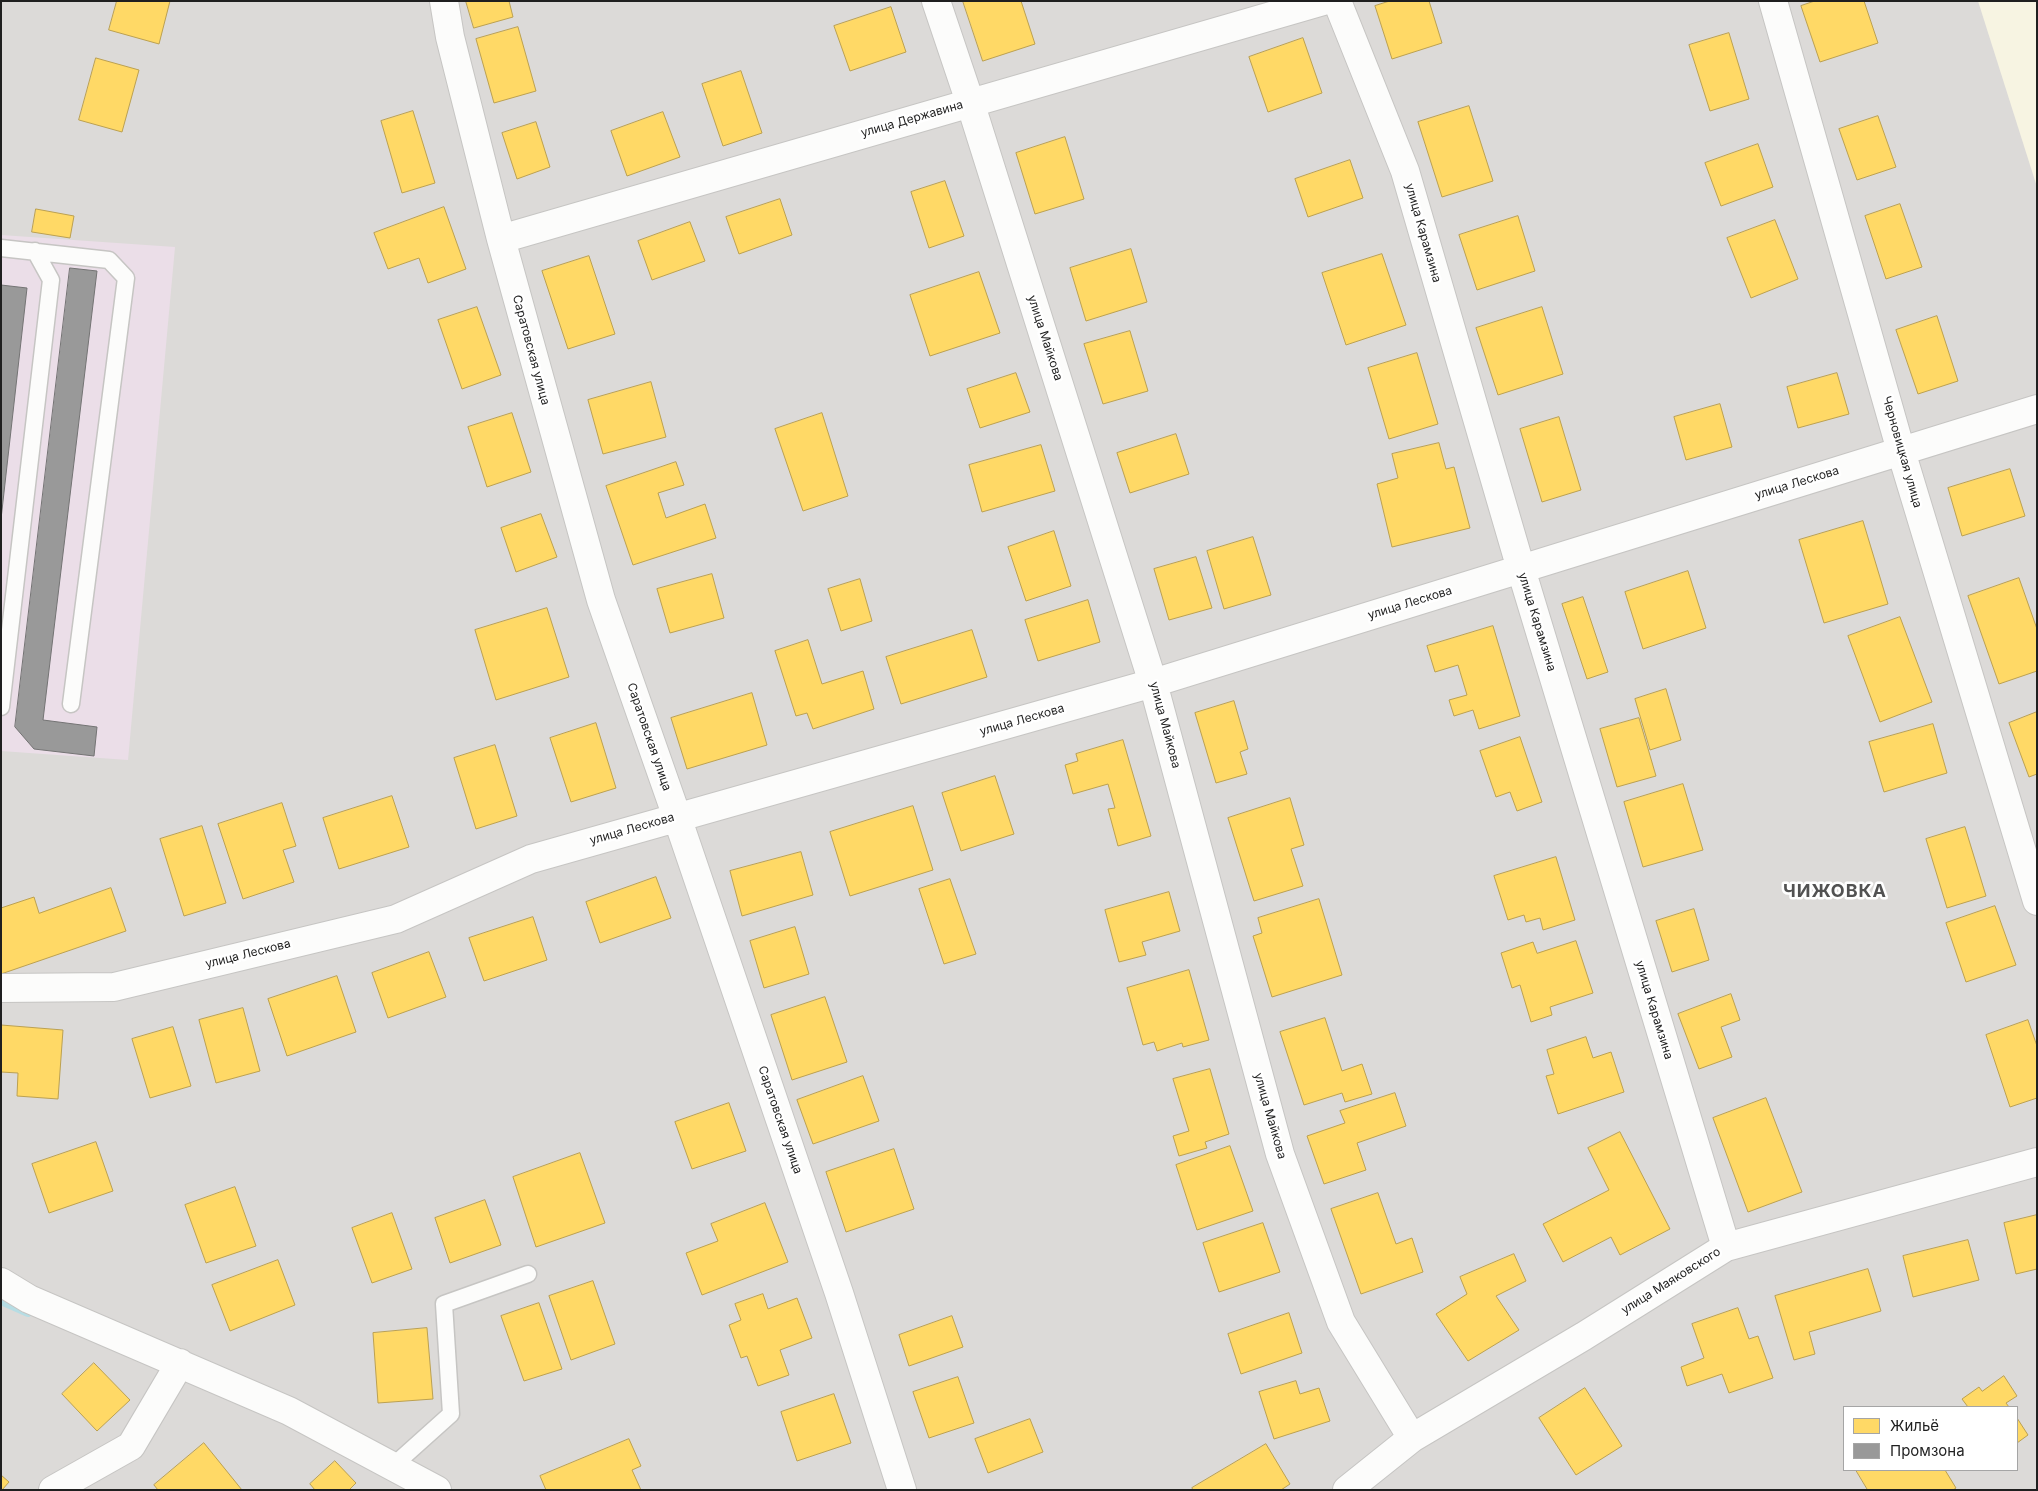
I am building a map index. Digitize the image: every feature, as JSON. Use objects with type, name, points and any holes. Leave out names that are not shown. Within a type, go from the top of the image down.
[{"type":"street","name":"Саратовская улица","points":[[444,1],[450,37],[501,239],[600,600],[677,817],[836,1283],[902,1490]]},
{"type":"street","name":"улица Майкова","points":[[936,1],[970,102],[1154,683],[1280,1154],[1341,1322],[1412,1438]]},
{"type":"street","name":"улица Державина","points":[[501,239],[1323,1]]},
{"type":"street","name":"улица Карамзина","points":[[1337,1],[1406,171],[1521,569],[1726,1247]]},
{"type":"street","name":"Черновицкая улица","points":[[1773,1],[1901,451],[2037,901]]},
{"type":"street","name":"улица Лескова","points":[[1,988],[114,987],[396,919],[530,859],[1154,683],[2037,409]]},
{"type":"street","name":"улица Маяковского","points":[[1347,1490],[1412,1438],[1584,1336],[1726,1247],[2037,1162]]},
{"type":"street","points":[[1,1282],[29,1299],[180,1362],[289,1411],[438,1490]]},
{"type":"street","points":[[53,1490],[131,1446],[180,1362]]},
{"type":"lane","points":[[1,248],[109,260],[126,278],[71,704]]},
{"type":"lane","points":[[1,708],[51,280],[35,252]]},
{"type":"lane","points":[[393,1466],[451,1414],[444,1304],[528,1274]]},
{"type":"shaded area","points":[[1,1],[2037,1],[2037,1490],[1,1490]]},
{"type":"shaded area","points":[[1978,1],[2037,1],[2037,187]]},
{"type":"shaded area","points":[[1,235],[175,247],[128,760],[1,751]]},
{"type":"building: Жильё","points":[[117,1],[170,1],[159,44],[109,30]]},
{"type":"building: Жильё","points":[[466,1],[509,1],[513,17],[474,28]]},
{"type":"building: Жильё","points":[[963,1],[1021,1],[1035,44],[983,61]]},
{"type":"building: Жильё","points":[[1390,1],[1429,1],[1442,43],[1392,59],[1375,6]]},
{"type":"building: Жильё","points":[[1815,1],[1864,1],[1878,43],[1820,62],[1801,6]]},
{"type":"building: Жильё","points":[[891,7],[906,52],[850,71],[834,26]]},
{"type":"building: Жильё","points":[[518,27],[536,91],[494,103],[476,39]]},
{"type":"building: Жильё","points":[[1729,33],[1749,99],[1710,111],[1689,45]]},
{"type":"building: Жильё","points":[[1303,38],[1322,93],[1268,112],[1249,57]]},
{"type":"building: Жильё","points":[[96,58],[139,70],[122,132],[79,120]]},
{"type":"building: Жильё","points":[[741,71],[762,133],[723,146],[702,84]]},
{"type":"building: Жильё","points":[[1469,106],[1493,181],[1442,197],[1418,122]]},
{"type":"building: Жильё","points":[[413,111],[435,183],[402,193],[381,121]]},
{"type":"building: Жильё","points":[[663,112],[680,157],[627,176],[611,131]]},
{"type":"building: Жильё","points":[[1878,116],[1896,167],[1857,180],[1839,129]]},
{"type":"building: Жильё","points":[[536,122],[550,167],[517,179],[502,133]]},
{"type":"building: Жильё","points":[[1065,137],[1084,199],[1035,214],[1016,153]]},
{"type":"building: Жильё","points":[[1758,144],[1773,187],[1721,206],[1705,163]]},
{"type":"building: Жильё","points":[[1350,160],[1363,198],[1308,217],[1295,179]]},
{"type":"building: Жильё","points":[[945,181],[964,236],[929,248],[911,192]]},
{"type":"building: Жильё","points":[[780,199],[792,235],[739,254],[726,217]]},
{"type":"building: Жильё","points":[[1900,204],[1922,267],[1886,279],[1865,216]]},
{"type":"building: Жильё","points":[[444,207],[466,269],[428,283],[419,258],[388,269],[374,233]]},
{"type":"building: Жильё","points":[[36,209],[74,216],[70,238],[32,232]]},
{"type":"building: Жильё","points":[[1518,216],[1535,271],[1477,290],[1459,235]]},
{"type":"building: Жильё","points":[[1775,220],[1798,279],[1751,298],[1727,238]]},
{"type":"building: Жильё","points":[[690,222],[705,261],[652,280],[638,241]]},
{"type":"building: Жильё","points":[[1131,249],[1147,302],[1086,321],[1070,268]]},
{"type":"building: Жильё","points":[[1382,254],[1406,325],[1346,345],[1322,273]]},
{"type":"building: Жильё","points":[[589,256],[615,334],[568,349],[542,271]]},
{"type":"building: Жильё","points":[[979,272],[1000,333],[930,356],[910,295]]},
{"type":"building: Жильё","points":[[477,307],[501,375],[462,389],[438,320]]},
{"type":"building: Жильё","points":[[1542,307],[1563,374],[1498,395],[1476,328]]},
{"type":"building: Жильё","points":[[1937,316],[1958,381],[1918,394],[1896,330]]},
{"type":"building: Жильё","points":[[1130,331],[1148,391],[1103,404],[1084,344]]},
{"type":"building: Жильё","points":[[1417,353],[1438,424],[1389,439],[1368,368]]},
{"type":"building: Жильё","points":[[1016,373],[1030,412],[980,428],[967,389]]},
{"type":"building: Жильё","points":[[1837,373],[1849,414],[1798,428],[1787,387]]},
{"type":"building: Жильё","points":[[651,382],[666,437],[603,454],[588,400]]},
{"type":"building: Жильё","points":[[1720,404],[1732,447],[1686,460],[1674,417]]},
{"type":"building: Жильё","points":[[512,413],[531,472],[487,487],[468,427]]},
{"type":"building: Жильё","points":[[822,413],[848,496],[803,511],[775,429]]},
{"type":"building: Жильё","points":[[1559,417],[1581,490],[1542,502],[1520,429]]},
{"type":"building: Жильё","points":[[1176,434],[1189,474],[1130,493],[1117,453]]},
{"type":"building: Жильё","points":[[1439,443],[1446,469],[1454,467],[1470,528],[1392,547],[1377,484],[1398,478],[1392,454]]},
{"type":"building: Жильё","points":[[1041,445],[1055,491],[982,512],[969,465]]},
{"type":"building: Жильё","points":[[676,462],[684,485],[658,493],[666,518],[705,504],[716,538],[633,565],[606,486]]},
{"type":"building: Жильё","points":[[2010,469],[2025,516],[1962,536],[1948,488]]},
{"type":"building: Жильё","points":[[541,514],[557,557],[516,572],[501,528]]},
{"type":"building: Жильё","points":[[1863,521],[1888,604],[1824,623],[1799,540]]},
{"type":"building: Жильё","points":[[1054,531],[1071,586],[1026,601],[1008,547]]},
{"type":"building: Жильё","points":[[1253,537],[1271,595],[1224,609],[1207,551]]},
{"type":"building: Жильё","points":[[1196,557],[1212,608],[1169,620],[1154,569]]},
{"type":"building: Жильё","points":[[1688,571],[1706,628],[1643,649],[1625,592]]},
{"type":"building: Жильё","points":[[712,574],[724,618],[670,633],[657,589]]},
{"type":"building: Жильё","points":[[2019,578],[2037,629],[2037,671],[1999,684],[1968,596]]},
{"type":"building: Жильё","points":[[860,579],[872,621],[841,631],[828,589]]},
{"type":"building: Жильё","points":[[1583,597],[1608,672],[1587,679],[1562,604]]},
{"type":"building: Жильё","points":[[1088,600],[1100,642],[1038,661],[1025,620]]},
{"type":"building: Жильё","points":[[547,608],[569,677],[496,700],[475,630]]},
{"type":"building: Жильё","points":[[1900,617],[1932,702],[1880,722],[1848,636]]},
{"type":"building: Жильё","points":[[1493,626],[1520,716],[1479,729],[1473,710],[1454,716],[1449,700],[1467,695],[1458,665],[1435,672],[1427,646]]},
{"type":"building: Жильё","points":[[972,630],[987,677],[901,704],[886,657]]},
{"type":"building: Жильё","points":[[808,640],[822,684],[863,671],[874,709],[813,729],[807,713],[796,716],[775,651]]},
{"type":"building: Жильё","points":[[1666,689],[1681,740],[1650,750],[1635,699]]},
{"type":"building: Жильё","points":[[752,693],[767,745],[687,769],[671,718]]},
{"type":"building: Жильё","points":[[1234,701],[1248,749],[1240,752],[1247,774],[1216,783],[1195,713]]},
{"type":"building: Жильё","points":[[2037,712],[2037,774],[2029,777],[2009,723]]},
{"type":"building: Жильё","points":[[1639,718],[1656,776],[1617,787],[1600,729]]},
{"type":"building: Жильё","points":[[596,723],[616,788],[571,802],[550,738]]},
{"type":"building: Жильё","points":[[1933,724],[1947,773],[1884,792],[1869,742]]},
{"type":"building: Жильё","points":[[1520,737],[1542,802],[1517,811],[1510,792],[1496,797],[1480,751]]},
{"type":"building: Жильё","points":[[1123,740],[1151,836],[1118,846],[1108,809],[1115,808],[1108,784],[1073,794],[1065,765],[1078,761],[1076,754]]},
{"type":"building: Жильё","points":[[495,745],[517,816],[476,829],[454,758]]},
{"type":"building: Жильё","points":[[995,776],[1014,834],[961,851],[942,793]]},
{"type":"building: Жильё","points":[[1683,784],[1703,850],[1643,867],[1624,802]]},
{"type":"building: Жильё","points":[[392,796],[409,847],[339,869],[323,818]]},
{"type":"building: Жильё","points":[[1290,798],[1304,845],[1291,849],[1303,886],[1254,901],[1228,818]]},
{"type":"building: Жильё","points":[[282,803],[296,846],[283,850],[294,882],[243,899],[218,824]]},
{"type":"building: Жильё","points":[[913,806],[933,870],[850,896],[830,832]]},
{"type":"building: Жильё","points":[[202,826],[226,903],[184,916],[160,839]]},
{"type":"building: Жильё","points":[[1965,827],[1986,896],[1947,908],[1926,839]]},
{"type":"building: Жильё","points":[[801,852],[813,895],[742,916],[730,871]]},
{"type":"building: Жильё","points":[[1556,857],[1575,920],[1543,930],[1540,918],[1526,922],[1524,915],[1508,920],[1494,876]]},
{"type":"building: Жильё","points":[[656,877],[671,918],[600,943],[586,902]]},
{"type":"building: Жильё","points":[[950,879],[976,954],[944,964],[919,889]]},
{"type":"building: Жильё","points":[[111,888],[126,931],[1,974],[1,908],[34,897],[39,913]]},
{"type":"building: Жильё","points":[[1169,892],[1180,931],[1142,942],[1146,955],[1119,962],[1105,910]]},
{"type":"building: Жильё","points":[[1319,899],[1342,975],[1272,997],[1253,936],[1262,933],[1258,918]]},
{"type":"building: Жильё","points":[[1995,906],[2016,965],[1966,982],[1946,923]]},
{"type":"building: Жильё","points":[[1694,909],[1709,960],[1672,972],[1656,921]]},
{"type":"building: Жильё","points":[[533,917],[547,960],[484,981],[469,938]]},
{"type":"building: Жильё","points":[[795,927],[809,974],[764,988],[750,941]]},
{"type":"building: Жильё","points":[[1576,941],[1593,993],[1550,1007],[1552,1015],[1531,1022],[1520,985],[1512,988],[1501,953],[1533,942],[1537,953]]},
{"type":"building: Жильё","points":[[429,952],[446,997],[388,1018],[372,973]]},
{"type":"building: Жильё","points":[[1189,970],[1209,1040],[1183,1047],[1182,1043],[1157,1051],[1154,1042],[1143,1045],[1127,988]]},
{"type":"building: Жильё","points":[[337,976],[356,1032],[287,1056],[268,999]]},
{"type":"building: Жильё","points":[[1731,994],[1740,1020],[1721,1027],[1732,1057],[1699,1069],[1678,1014]]},
{"type":"building: Жильё","points":[[825,997],[847,1062],[792,1080],[771,1015]]},
{"type":"building: Жильё","points":[[243,1008],[260,1071],[216,1083],[199,1020]]},
{"type":"building: Жильё","points":[[1325,1018],[1342,1071],[1362,1064],[1372,1094],[1345,1102],[1342,1093],[1304,1105],[1280,1032]]},
{"type":"building: Жильё","points":[[2028,1020],[2037,1046],[2037,1098],[2010,1107],[1986,1035]]},
{"type":"building: Жильё","points":[[1,1025],[63,1030],[58,1099],[17,1096],[18,1073],[1,1072]]},
{"type":"building: Жильё","points":[[173,1027],[191,1086],[150,1098],[132,1039]]},
{"type":"building: Жильё","points":[[1586,1037],[1593,1058],[1611,1052],[1624,1092],[1558,1114],[1546,1076],[1554,1074],[1547,1050]]},
{"type":"building: Жильё","points":[[1210,1069],[1229,1134],[1205,1142],[1207,1148],[1179,1156],[1173,1136],[1189,1131],[1173,1079]]},
{"type":"building: Жильё","points":[[863,1076],[879,1121],[813,1144],[797,1100]]},
{"type":"building: Жильё","points":[[1395,1093],[1406,1126],[1357,1143],[1366,1170],[1324,1184],[1307,1136],[1345,1123],[1340,1111]]},
{"type":"building: Жильё","points":[[1766,1098],[1802,1192],[1748,1212],[1713,1118]]},
{"type":"building: Жильё","points":[[729,1103],[746,1151],[692,1169],[675,1122]]},
{"type":"building: Жильё","points":[[1620,1132],[1670,1229],[1620,1255],[1611,1237],[1563,1262],[1543,1224],[1609,1190],[1588,1148]]},
{"type":"building: Жильё","points":[[96,1142],[113,1191],[49,1213],[32,1164]]},
{"type":"building: Жильё","points":[[1230,1146],[1253,1211],[1197,1230],[1176,1165]]},
{"type":"building: Жильё","points":[[894,1149],[914,1209],[846,1232],[826,1172]]},
{"type":"building: Жильё","points":[[580,1153],[605,1223],[536,1247],[513,1177]]},
{"type":"building: Жильё","points":[[235,1187],[256,1246],[206,1263],[185,1205]]},
{"type":"building: Жильё","points":[[1378,1193],[1396,1244],[1412,1238],[1423,1272],[1361,1294],[1331,1209]]},
{"type":"building: Жильё","points":[[485,1200],[501,1245],[450,1263],[435,1218]]},
{"type":"building: Жильё","points":[[765,1203],[788,1262],[702,1295],[686,1253],[718,1241],[711,1224]]},
{"type":"building: Жильё","points":[[392,1213],[412,1269],[372,1283],[352,1228]]},
{"type":"building: Жильё","points":[[2037,1215],[2037,1269],[2016,1274],[2004,1223]]},
{"type":"building: Жильё","points":[[1263,1223],[1280,1272],[1219,1292],[1203,1243]]},
{"type":"building: Жильё","points":[[1968,1240],[1979,1280],[1913,1297],[1903,1256]]},
{"type":"building: Жильё","points":[[1514,1254],[1526,1281],[1496,1296],[1519,1330],[1468,1361],[1436,1314],[1467,1294],[1460,1277]]},
{"type":"building: Жильё","points":[[278,1260],[295,1305],[230,1331],[212,1285]]},
{"type":"building: Жильё","points":[[1868,1269],[1881,1311],[1809,1332],[1815,1354],[1794,1360],[1775,1296]]},
{"type":"building: Жильё","points":[[593,1281],[615,1344],[571,1360],[549,1296]]},
{"type":"building: Жильё","points":[[763,1294],[768,1309],[797,1298],[812,1338],[780,1350],[789,1375],[758,1386],[747,1356],[741,1358],[729,1325],[741,1320],[735,1304]]},
{"type":"building: Жильё","points":[[539,1303],[562,1369],[524,1381],[501,1316]]},
{"type":"building: Жильё","points":[[1738,1308],[1749,1339],[1758,1336],[1773,1378],[1729,1393],[1722,1374],[1687,1386],[1681,1367],[1704,1358],[1692,1324]]},
{"type":"building: Жильё","points":[[1289,1313],[1302,1353],[1241,1374],[1228,1334]]},
{"type":"building: Жильё","points":[[952,1316],[963,1347],[909,1366],[899,1335]]},
{"type":"building: Жильё","points":[[427,1328],[433,1399],[378,1403],[373,1333]]},
{"type":"building: Жильё","points":[[94,1363],[130,1400],[97,1431],[62,1394]]},
{"type":"building: Жильё","points":[[2004,1376],[2017,1396],[2006,1403],[2008,1406],[1967,1406],[1962,1399],[1979,1387],[1982,1391]]},
{"type":"building: Жильё","points":[[958,1377],[974,1423],[929,1438],[913,1392]]},
{"type":"building: Жильё","points":[[1296,1381],[1300,1394],[1319,1388],[1330,1421],[1274,1439],[1259,1392]]},
{"type":"building: Жильё","points":[[1585,1388],[1622,1446],[1576,1475],[1539,1418]]},
{"type":"building: Жильё","points":[[834,1394],[851,1443],[797,1461],[781,1412]]},
{"type":"building: Жильё","points":[[1030,1419],[1043,1452],[988,1473],[975,1439]]},
{"type":"building: Жильё","points":[[2018,1420],[2028,1435],[2018,1442]]},
{"type":"building: Жильё","points":[[629,1439],[641,1466],[632,1470],[641,1490],[546,1490],[540,1476]]},
{"type":"building: Жильё","points":[[204,1443],[242,1490],[158,1490],[154,1485]]},
{"type":"building: Жильё","points":[[1266,1444],[1290,1484],[1281,1490],[1193,1490],[1192,1488]]},
{"type":"building: Жильё","points":[[335,1461],[356,1483],[351,1490],[315,1490],[310,1484]]},
{"type":"building: Жильё","points":[[1857,1471],[1946,1471],[1956,1488],[1953,1490],[1868,1490]]},
{"type":"building: Жильё","points":[[1,1475],[9,1482],[2,1490],[1,1490]]},
{"type":"building: Промзона","points":[[70,268],[97,271],[43,720],[97,727],[94,756],[34,749],[15,727]]},
{"type":"building: Промзона","points":[[1,285],[27,288],[1,519]]},
{"type":"waterway","points":[[1,1300],[28,1312]]},
{"type":"district","name":"ЧИЖОВКА","points":[[1835,892]]}]
